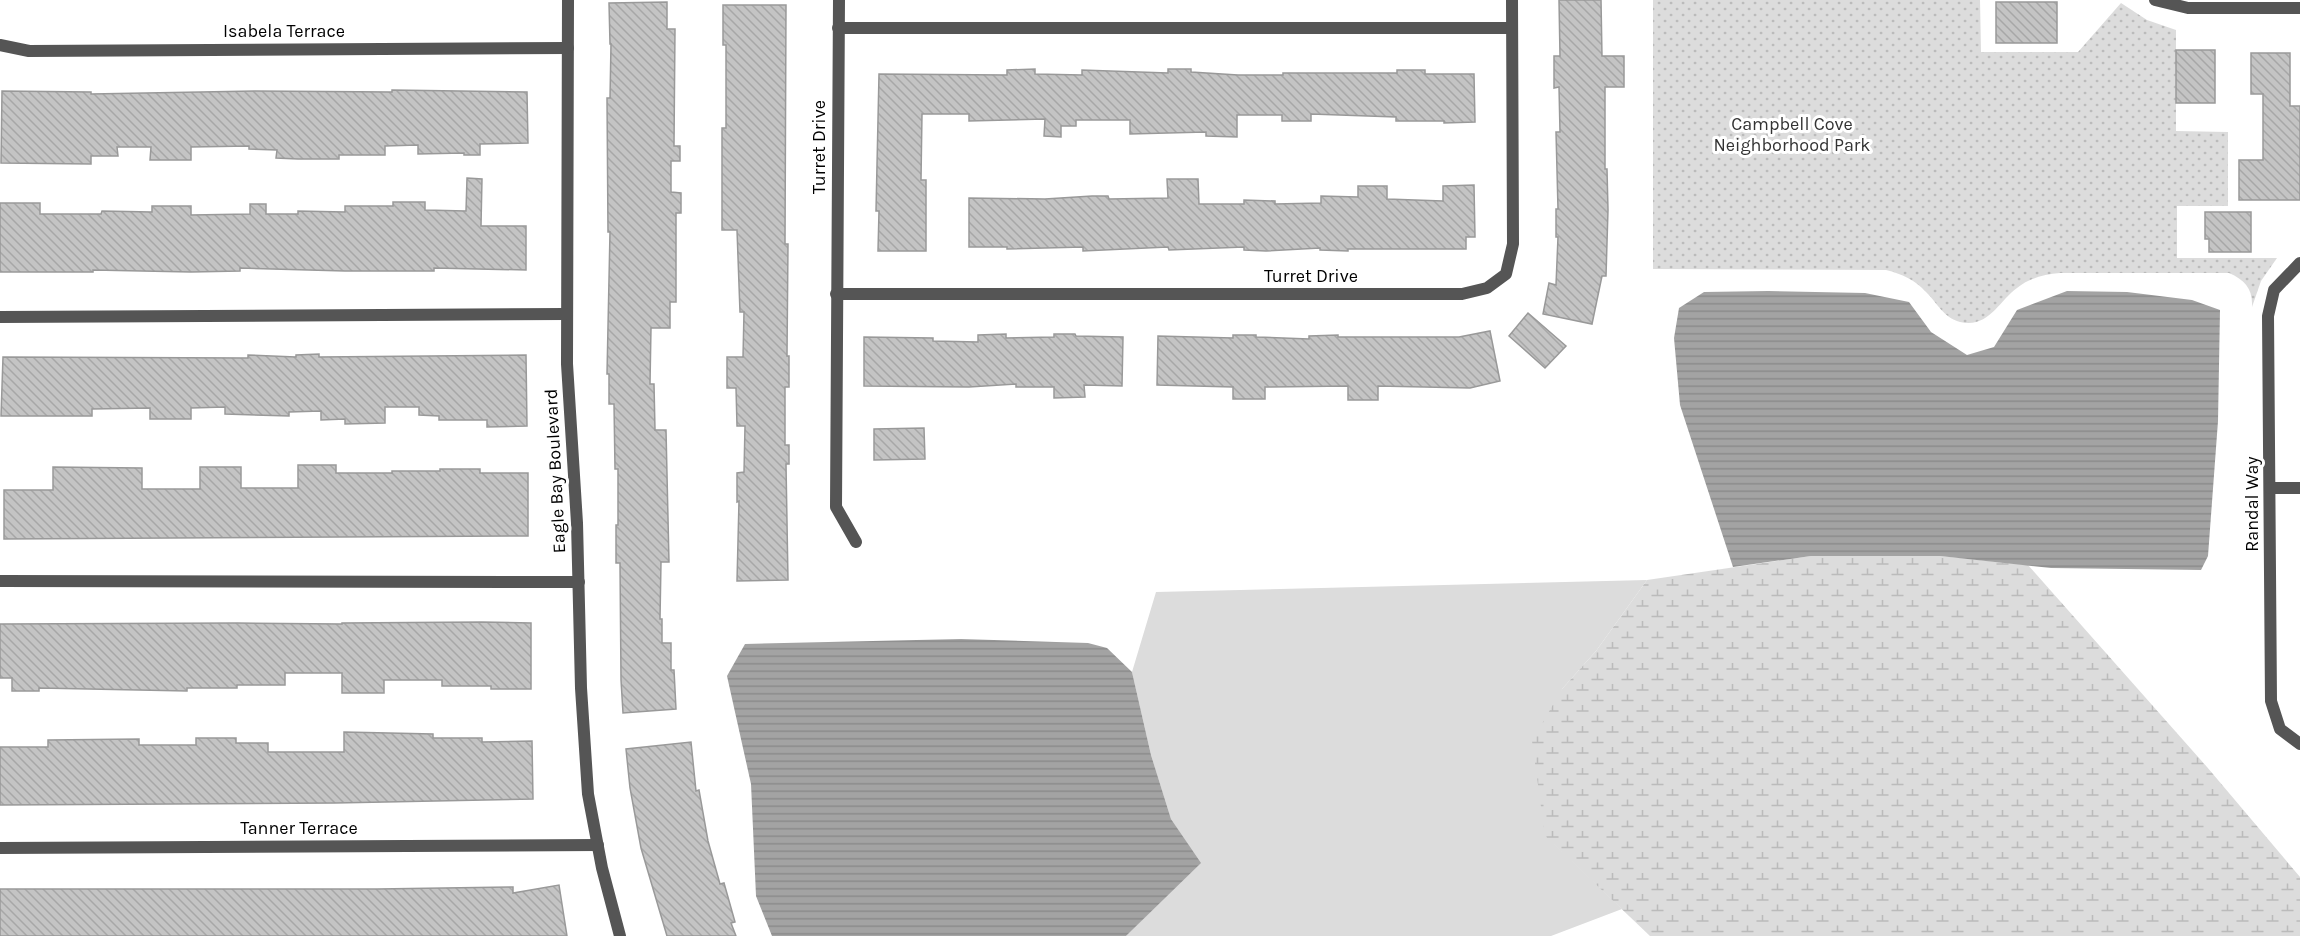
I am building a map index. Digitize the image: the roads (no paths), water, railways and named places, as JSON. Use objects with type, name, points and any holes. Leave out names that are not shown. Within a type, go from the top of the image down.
[{"type":"street","name":"Eagle Bay Boulevard","points":[[568,0],[566,314],[577,523],[581,688],[588,794],[620,936]]},
{"type":"street","name":"Turret Drive","points":[[839,0],[836,507],[856,542]]},
{"type":"street","name":"Turret Drive","points":[[836,294],[1462,294],[1487,288],[1506,274],[1514,244],[1512,0]]},
{"type":"street","points":[[2155,0],[2188,8],[2300,8]]},
{"type":"street","points":[[838,28],[1512,28]]},
{"type":"street","name":"Isabela Terrace","points":[[0,45],[29,51],[568,48]]},
{"type":"street","name":"Randal Way","points":[[2300,263],[2274,290],[2268,316],[2271,701],[2280,729],[2300,744]]},
{"type":"street","points":[[0,317],[566,314]]},
{"type":"street","points":[[2270,488],[2300,488]]},
{"type":"street","points":[[0,581],[579,582]]},
{"type":"street","name":"Tanner Terrace","points":[[0,848],[598,845]]},
{"type":"park label","name":"Campbell Cove Neighborhood Park","points":[[1792,134]]}]
